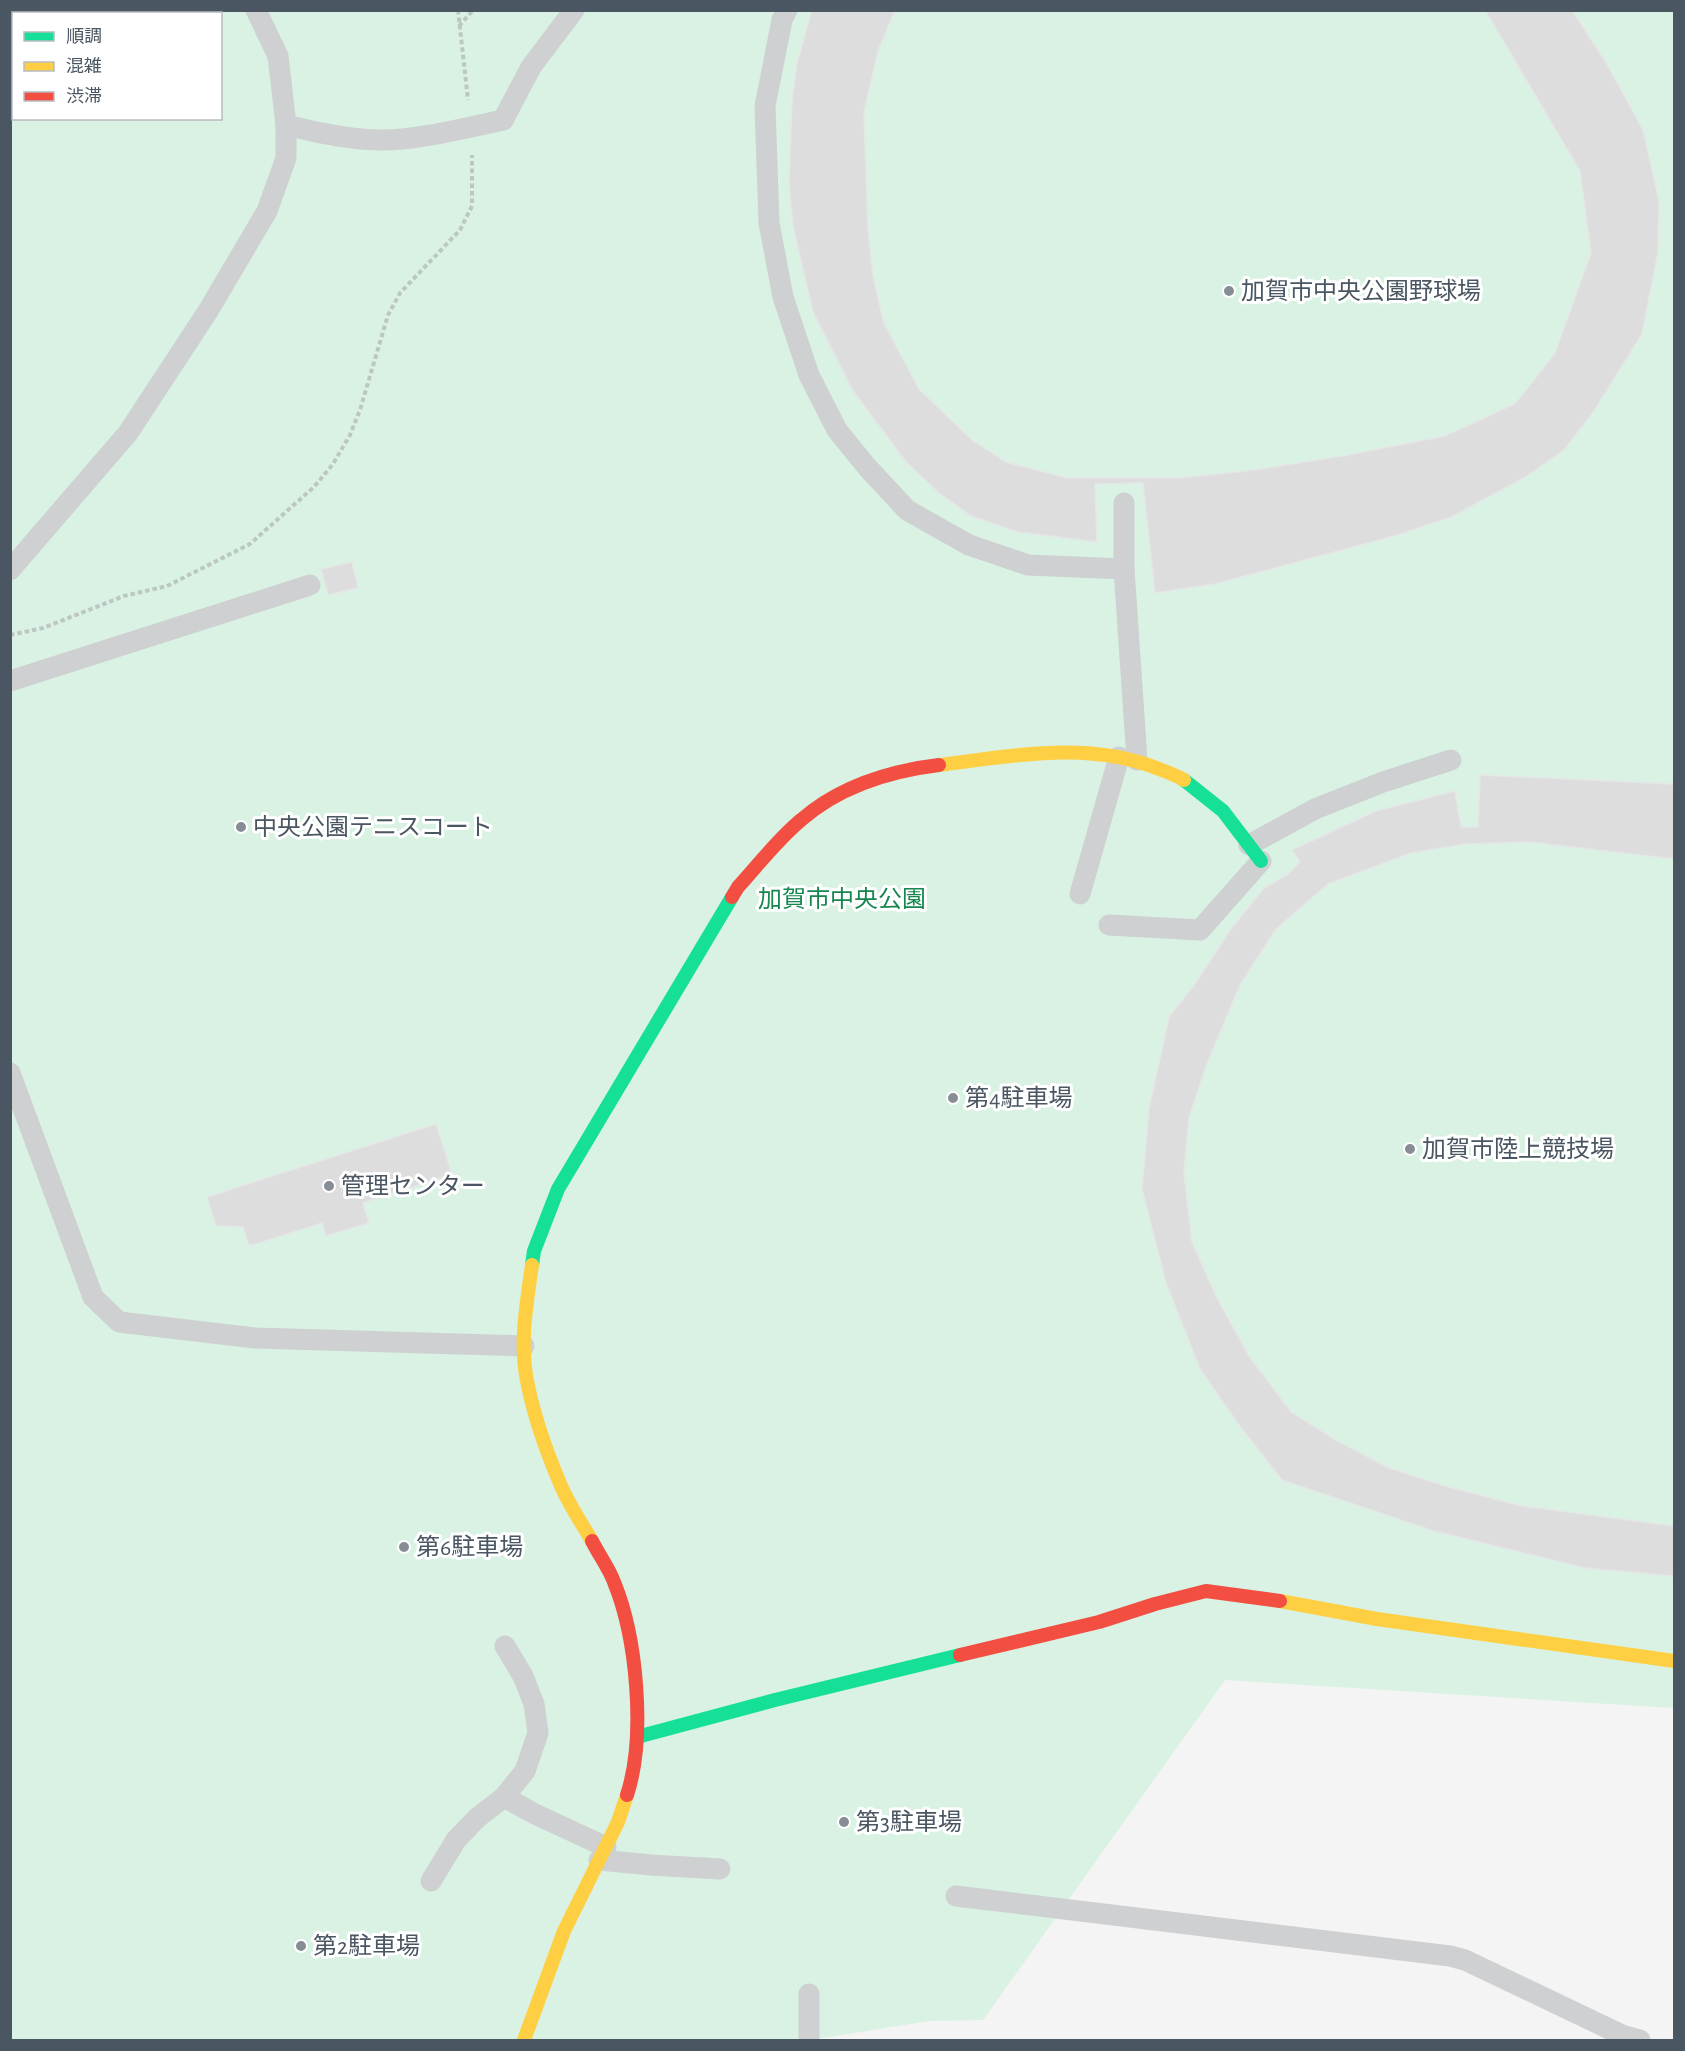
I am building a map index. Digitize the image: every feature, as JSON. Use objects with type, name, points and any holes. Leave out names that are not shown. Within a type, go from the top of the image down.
[{"type":"street","points":[[524,2040],[564,1931],[618,1822],[629,1789],[637,1737],[637,1690],[629,1629],[614,1581],[559,1482],[536,1416],[526,1375],[524,1346],[527,1299],[534,1251],[558,1189],[738,887],[800,820],[830,798],[861,783],[906,769],[1059,751],[1099,753],[1128,758],[1181,778],[1223,811],[1255,853]]},
{"type":"street","points":[[637,1737],[775,1700],[1100,1622],[1155,1604],[1206,1591],[1273,1600],[1389,1621],[1674,1661]]},
{"type":"lane","points":[[10,570],[128,434],[208,311],[267,211],[286,158],[286,125],[278,56],[256,10]]},
{"type":"lane","points":[[286,125],[317,133],[354,138],[400,139],[445,133],[503,120],[531,67],[574,10]]},
{"type":"lane","points":[[787,10],[765,106],[769,223],[783,297],[805,364],[837,429],[867,467],[907,510],[969,545],[1028,565],[1124,568]]},
{"type":"lane","points":[[1080,894],[1128,758],[1124,503]]},
{"type":"lane","points":[[10,681],[310,585]]},
{"type":"lane","points":[[1109,925],[1200,930],[1255,853],[1315,809],[1383,782],[1451,760]]},
{"type":"lane","points":[[10,1073],[93,1297],[119,1322],[255,1338],[524,1346]]},
{"type":"lane","points":[[431,1881],[456,1840],[477,1818],[504,1797],[525,1771],[538,1733],[534,1704],[523,1676],[505,1646]]},
{"type":"lane","points":[[504,1797],[602,1853],[720,1869]]},
{"type":"lane","points":[[956,1896],[1450,1956],[1465,1960],[1622,2035],[1640,2040]]},
{"type":"lane","points":[[809,1994],[809,2040]]},
{"type":"path","points":[[458,10],[468,101]]},
{"type":"path","points":[[459,26],[473,10]]},
{"type":"path","points":[[10,634],[43,628],[124,596],[167,586],[250,544],[314,487],[333,464],[350,435],[360,410],[388,315],[400,293],[460,230],[472,206],[472,150]]},
{"type":"green space","name":"加賀市中央公園","points":[[11,11],[1674,11],[1674,1708],[1225,1680],[983,2020],[929,2021],[810,2040],[11,2040]]},
{"type":"building","points":[[812,10],[895,10],[878,51],[864,112],[868,230],[873,276],[884,323],[919,389],[972,440],[1006,462],[1067,478],[1180,478],[1255,470],[1445,436],[1515,404],[1555,353],[1591,253],[1580,171],[1485,10],[1572,10],[1607,64],[1643,130],[1659,201],[1658,252],[1642,334],[1594,411],[1564,450],[1524,478],[1451,517],[1398,535],[1215,584],[1155,593],[1143,483],[1095,484],[1097,542],[1018,532],[971,516],[939,493],[907,463],[853,391],[813,312],[793,226],[789,183],[792,101],[797,63]]},
{"type":"building","points":[[352,562],[358,588],[328,595],[321,569]]},
{"type":"building","points":[[1480,775],[1674,784],[1674,859],[1530,842],[1466,844],[1411,853],[1328,884],[1276,929],[1240,985],[1206,1066],[1189,1118],[1184,1173],[1192,1242],[1216,1296],[1249,1356],[1291,1412],[1336,1440],[1389,1468],[1452,1488],[1522,1506],[1674,1526],[1674,1576],[1585,1568],[1434,1531],[1282,1480],[1239,1425],[1200,1369],[1166,1283],[1142,1189],[1149,1109],[1169,1017],[1197,981],[1231,929],[1264,888],[1287,875],[1300,862],[1292,850],[1376,811],[1455,791],[1461,827],[1478,827]]},
{"type":"building","name":"管理センター","points":[[436,1124],[452,1174],[363,1203],[369,1223],[326,1236],[322,1223],[249,1246],[243,1227],[216,1226],[207,1197]]},
{"type":"traffic: fast","points":[[1184,780],[1223,811],[1261,861]]},
{"type":"traffic: fast","points":[[532,1265],[534,1251],[558,1189],[732,897]]},
{"type":"traffic: fast","points":[[637,1737],[775,1700],[960,1655]]},
{"type":"traffic: slow","points":[[939,765],[1022,755],[1078,753],[1132,760],[1184,780]]},
{"type":"traffic: slow","points":[[532,1265],[524,1334],[526,1375],[540,1429],[559,1481],[592,1541]]},
{"type":"traffic: slow","points":[[1280,1601],[1377,1619],[1674,1661]]},
{"type":"traffic: slow","points":[[524,2040],[564,1931],[618,1822],[627,1795]]},
{"type":"traffic: jam","points":[[732,897],[738,887],[784,835],[816,808],[866,782],[902,771],[939,765]]},
{"type":"traffic: jam","points":[[592,1541],[614,1582],[622,1605],[633,1659],[636,1688],[636,1745],[627,1795]]},
{"type":"traffic: jam","points":[[960,1655],[1099,1622],[1206,1591],[1280,1601]]},
{"type":"place","name":"加賀市中央公園野球場","points":[[1229,291]]},
{"type":"place","name":"中央公園テニスコート","points":[[241,827]]},
{"type":"place","name":"第4駐車場","points":[[953,1098]]},
{"type":"place","name":"加賀市陸上競技場","points":[[1410,1149]]},
{"type":"place","name":"管理センター","points":[[329,1186]]},
{"type":"place","name":"第6駐車場","points":[[404,1547]]},
{"type":"place","name":"第3駐車場","points":[[844,1822]]},
{"type":"place","name":"第2駐車場","points":[[301,1946]]}]
